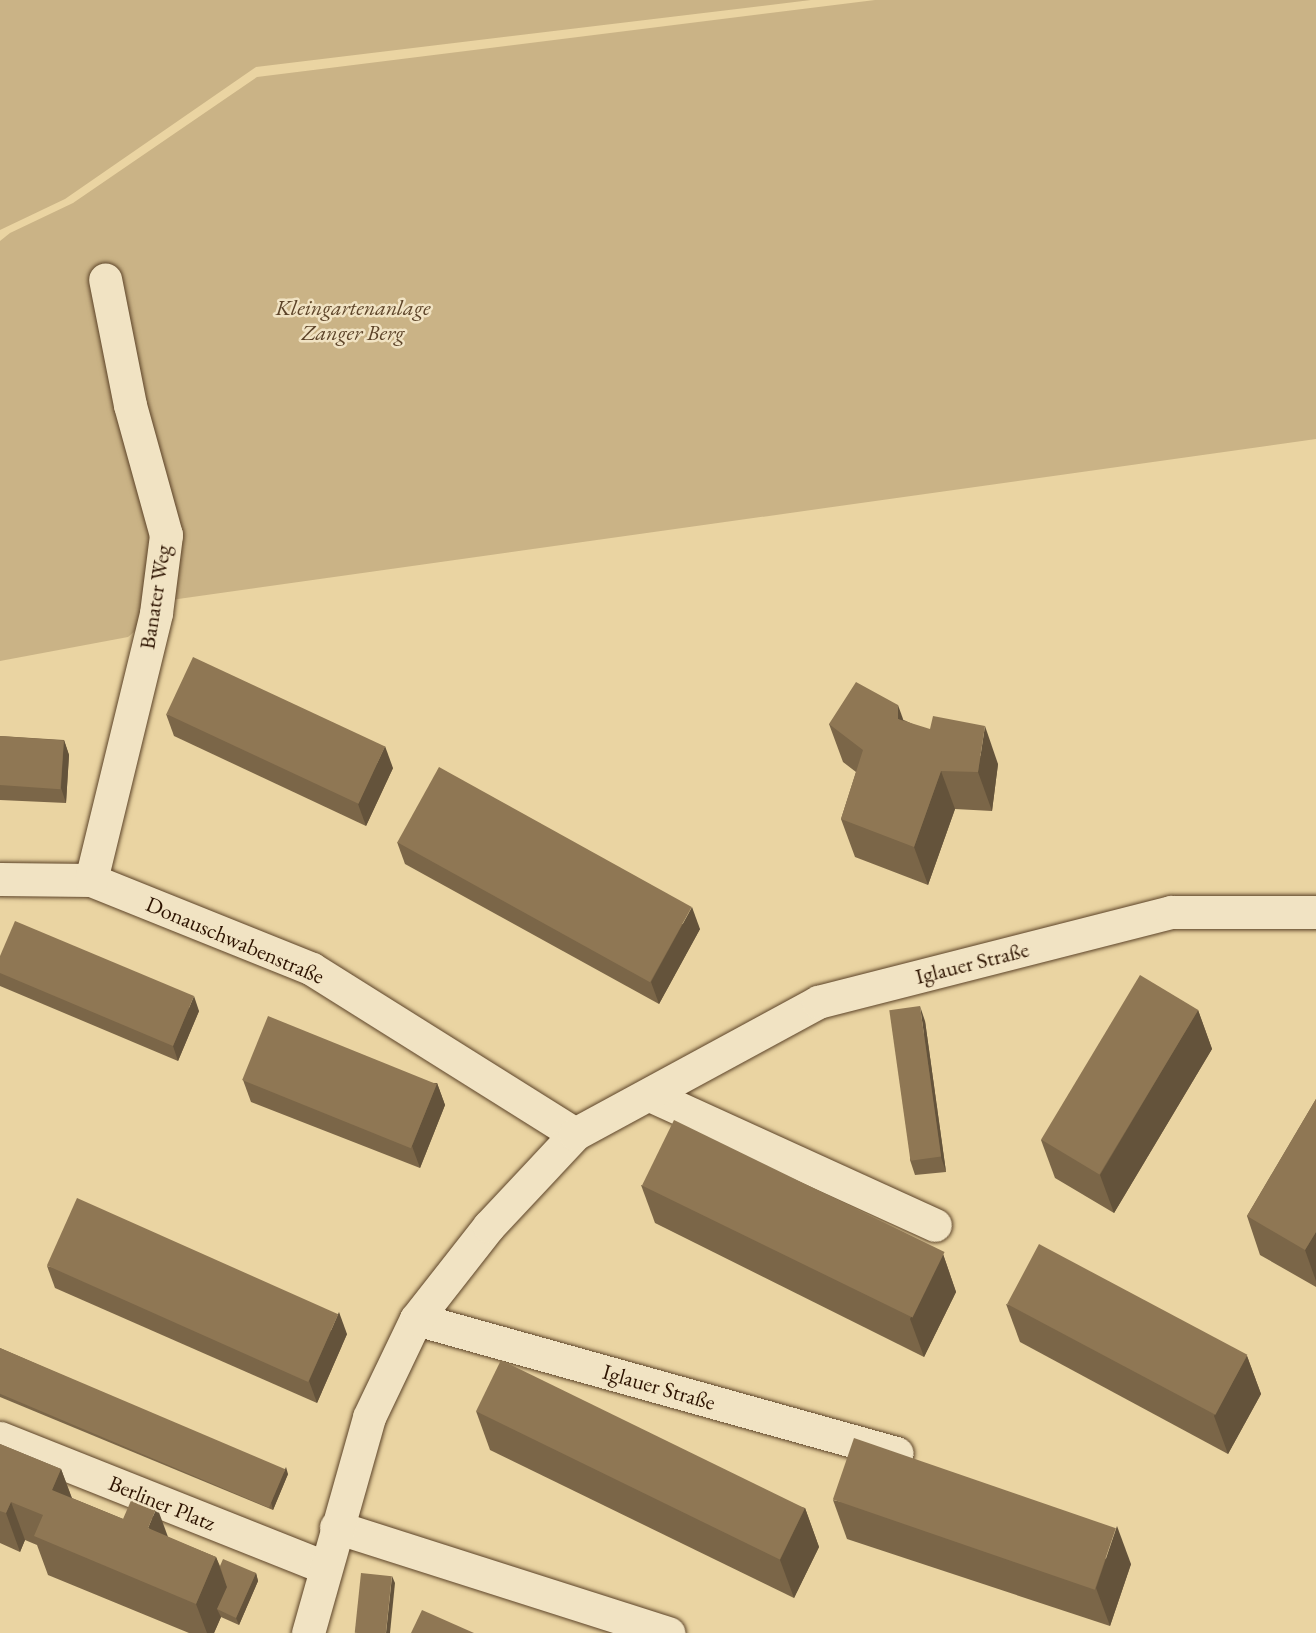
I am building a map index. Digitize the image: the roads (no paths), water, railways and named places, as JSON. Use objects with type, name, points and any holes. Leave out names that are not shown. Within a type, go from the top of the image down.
[{"type":"street","name":"Banater Weg","points":[[91,880],[156,613],[166,535],[130,405],[105,279]]},
{"type":"street","name":"Donauschwabenstraße","points":[[0,879],[91,880],[312,969],[575,1134]]},
{"type":"street","name":"Iglauer Straße","points":[[308,1633],[324,1567],[369,1417],[416,1319],[489,1226],[575,1134],[818,1002],[1171,912],[1316,912]]},
{"type":"street","points":[[650,1095],[936,1225]]},
{"type":"street","name":"Iglauer Straße","points":[[416,1319],[902,1455]]},
{"type":"street","name":"Berliner Platz","points":[[0,1438],[324,1567]]},
{"type":"street","points":[[336,1527],[668,1633]]},
{"type":"park label","name":"Kleingartenanlage Zanger Berg","points":[[353,320]]}]
